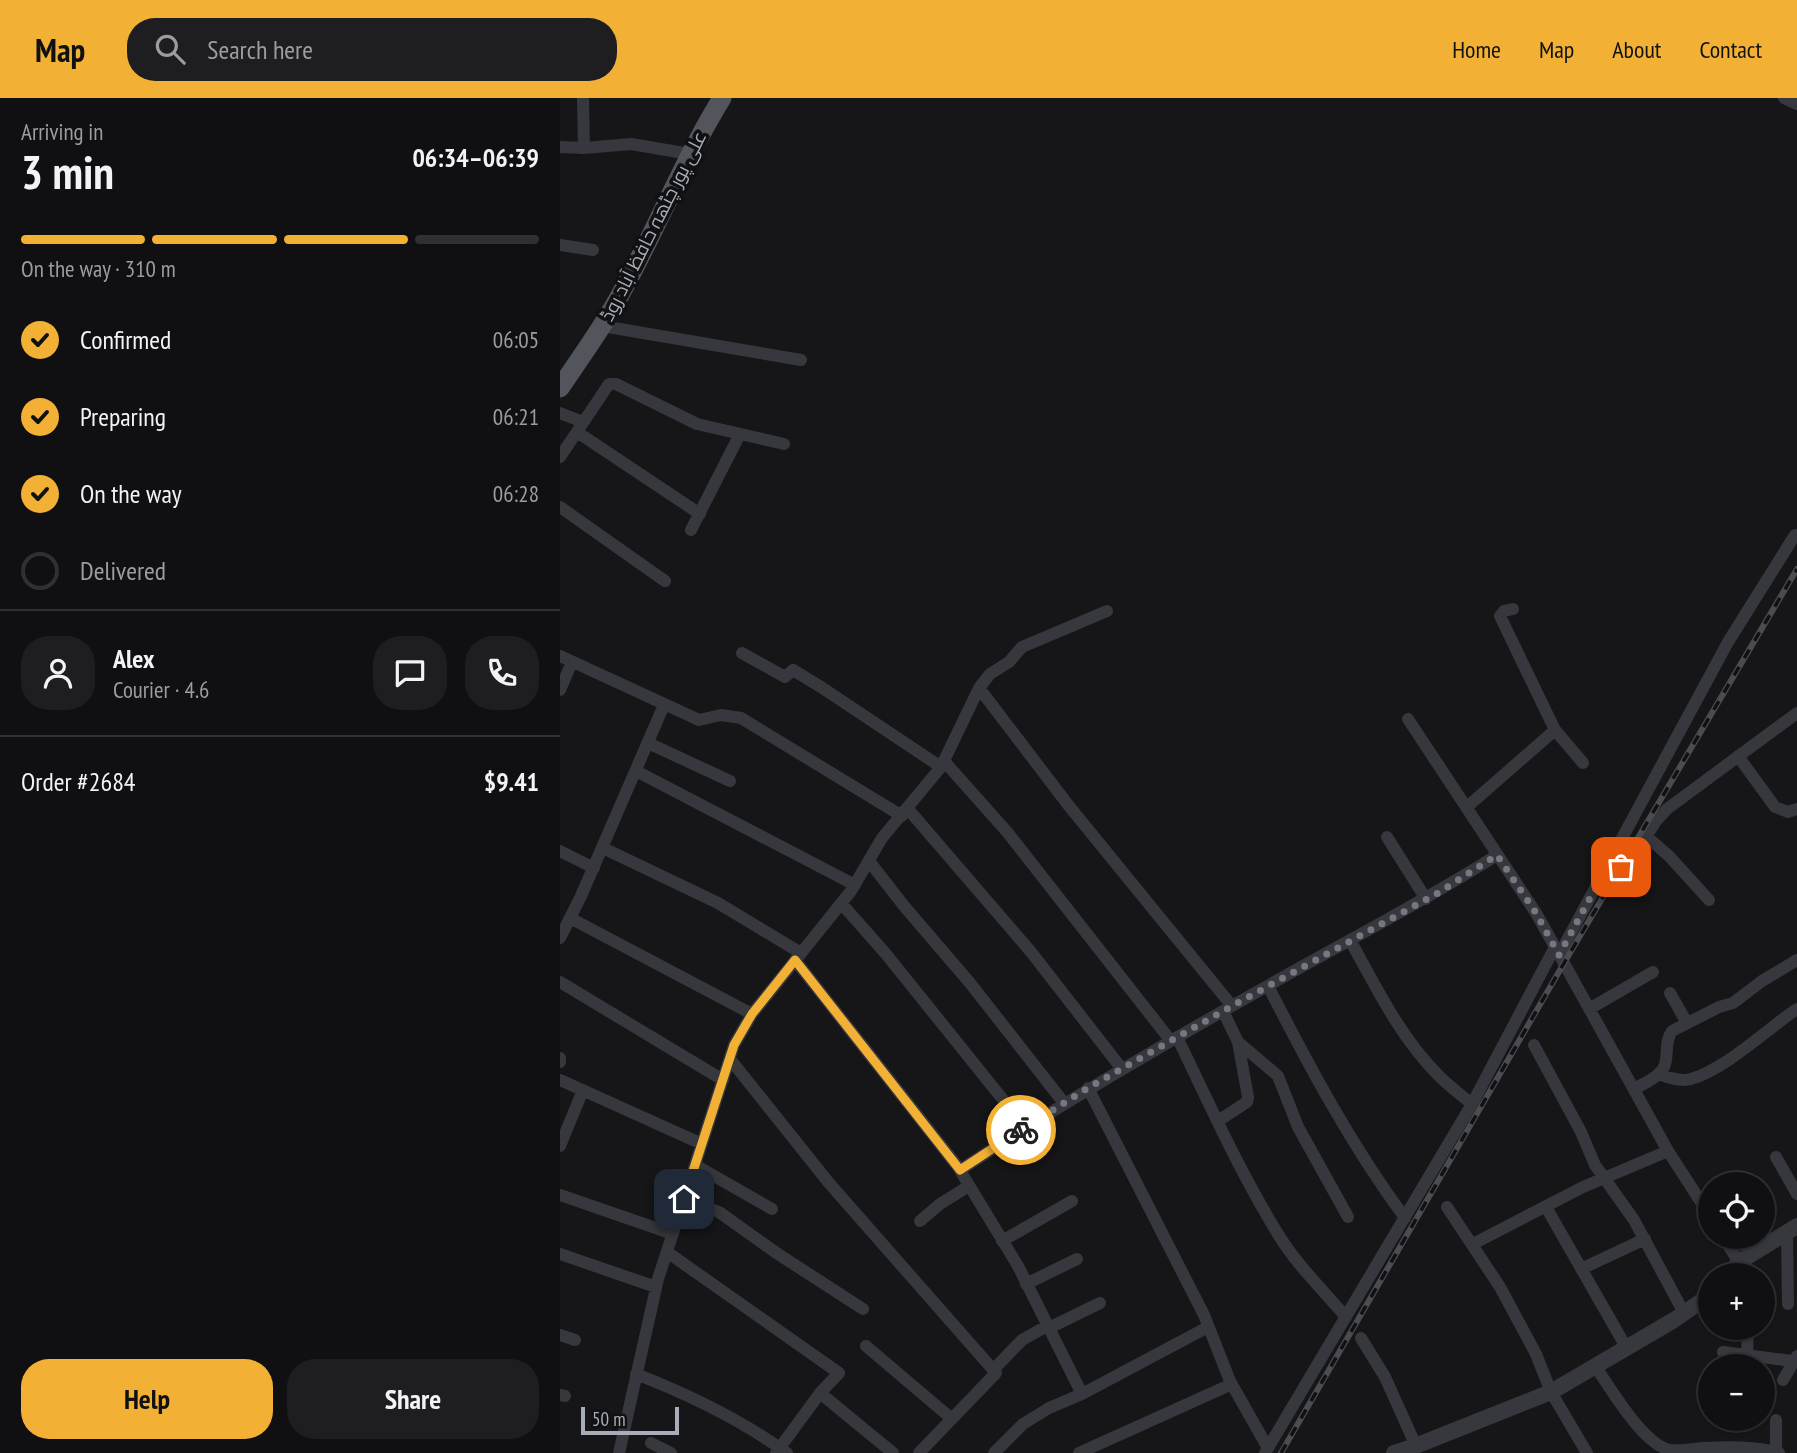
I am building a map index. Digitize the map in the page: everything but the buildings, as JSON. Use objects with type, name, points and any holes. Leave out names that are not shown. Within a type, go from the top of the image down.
[{"type":"main road","name":"علی پور چٹھہ حافظ آباد روڈ","points":[[560,388],[626,285],[690,153],[722,98]]},
{"type":"street","points":[[583,98],[584,148]]},
{"type":"street","points":[[1784,98],[1797,104]]},
{"type":"street","points":[[560,147],[631,144],[690,153]]},
{"type":"street","points":[[560,245],[593,250]]},
{"type":"street","points":[[602,326],[801,359]]},
{"type":"street","points":[[560,457],[609,384],[616,384],[697,424],[784,444]]},
{"type":"street","points":[[560,413],[700,514]]},
{"type":"street","points":[[691,530],[740,434]]},
{"type":"street","points":[[560,507],[665,581]]},
{"type":"street","points":[[1267,1451],[1472,1104],[1607,867],[1728,642],[1795,535]]},
{"type":"street","points":[[1513,609],[1504,611],[1500,616],[1555,730],[1583,763]]},
{"type":"street","points":[[619,1453],[656,1287],[734,1045],[752,1014],[855,884],[882,838],[943,764],[979,688],[990,674],[1009,662],[1022,647],[1107,611]]},
{"type":"street","points":[[742,653],[785,677],[793,670],[943,764],[1008,833],[1174,1039],[1277,1233],[1291,1254],[1346,1317]]},
{"type":"street","points":[[560,690],[566,659],[699,720],[720,715],[741,718],[905,812],[1031,952],[1122,1069]]},
{"type":"street","points":[[979,688],[1228,1008],[1238,1042],[1247,1102],[1218,1121]]},
{"type":"street","points":[[560,938],[603,848],[664,705]]},
{"type":"street","points":[[1607,867],[1628,865],[1667,809],[1797,713]]},
{"type":"street","points":[[1408,719],[1536,913],[1668,1151],[1698,1197]]},
{"type":"street","points":[[1467,807],[1555,730]]},
{"type":"street","points":[[648,743],[730,781]]},
{"type":"street","points":[[1738,756],[1775,807],[1788,812],[1797,808]]},
{"type":"street","points":[[636,771],[855,884]]},
{"type":"street","points":[[1646,836],[1669,856],[1709,900]]},
{"type":"street","points":[[1387,837],[1426,899]]},
{"type":"street","points":[[603,848],[718,903],[798,956],[960,1170],[1026,1284],[1082,1394]]},
{"type":"street","points":[[560,851],[594,868]]},
{"type":"street","points":[[960,1170],[1088,1088],[1426,899],[1497,855]]},
{"type":"street","points":[[869,861],[1064,1103]]},
{"type":"street","points":[[841,903],[886,954],[1025,1128]]},
{"type":"street","points":[[566,921],[752,1014]]},
{"type":"street","points":[[1350,940],[1385,1004],[1407,1037],[1438,1076],[1472,1104]]},
{"type":"street","points":[[1634,1089],[1658,1074],[1666,1063],[1667,1037],[1672,1031],[1733,1003],[1797,960]]},
{"type":"street","points":[[1589,1009],[1653,972]]},
{"type":"street","points":[[560,982],[723,1080]]},
{"type":"street","points":[[1268,986],[1317,1083],[1385,1192],[1405,1218]]},
{"type":"street","points":[[1670,993],[1687,1023]]},
{"type":"street","points":[[1658,1074],[1681,1080],[1710,1070],[1797,1009]]},
{"type":"street","points":[[1238,1042],[1278,1076],[1298,1128],[1348,1217]]},
{"type":"street","points":[[1534,1045],[1581,1132],[1595,1166],[1634,1220],[1684,1313]]},
{"type":"street","points":[[730,1059],[829,1183],[996,1373],[919,1453]]},
{"type":"street","points":[[560,1080],[702,1144]]},
{"type":"street","points":[[1088,1088],[1267,1451]]},
{"type":"street","points":[[560,1146],[583,1090]]},
{"type":"street","points":[[1473,1244],[1583,1187],[1668,1151]]},
{"type":"street","points":[[1776,1157],[1797,1194]]},
{"type":"street","points":[[695,1165],[772,1209]]},
{"type":"street","points":[[920,1221],[940,1204],[969,1186]]},
{"type":"street","points":[[560,1195],[673,1234]]},
{"type":"street","points":[[684,1199],[719,1212],[863,1309]]},
{"type":"street","points":[[1002,1241],[1072,1201]]},
{"type":"street","points":[[1447,1207],[1500,1287],[1525,1332],[1551,1392],[1587,1453]]},
{"type":"street","points":[[1546,1207],[1626,1347]]},
{"type":"street","points":[[1746,1263],[1792,1229]]},
{"type":"street","points":[[1788,1304],[1792,1229]]},
{"type":"street","points":[[1581,1269],[1645,1239]]},
{"type":"street","points":[[636,1374],[687,1393],[739,1420],[781,1451],[820,1393],[839,1373],[667,1251]]},
{"type":"street","points":[[560,1254],[656,1287]]},
{"type":"street","points":[[1026,1284],[1077,1259]]},
{"type":"street","points":[[993,1370],[1022,1340],[1100,1303]]},
{"type":"street","points":[[1394,1453],[1551,1392],[1698,1303]]},
{"type":"street","points":[[994,1453],[1023,1424],[1049,1408],[1082,1394],[1208,1327]]},
{"type":"street","points":[[560,1335],[575,1340]]},
{"type":"street","points":[[1361,1338],[1385,1377],[1416,1446]]},
{"type":"street","points":[[866,1346],[952,1419]]},
{"type":"street","points":[[1723,1352],[1735,1354]]},
{"type":"street","points":[[1775,1357],[1795,1358],[1783,1380]]},
{"type":"street","points":[[1595,1366],[1643,1430],[1655,1443],[1668,1450],[1748,1449],[1777,1453],[1776,1420]]},
{"type":"street","points":[[1079,1453],[1233,1384]]},
{"type":"street","points":[[820,1393],[893,1453]]},
{"type":"street","points":[[651,1443],[671,1453]]},
{"type":"railway","points":[[1281,1453],[1564,963],[1797,569]]},
{"type":"way so far","points":[[1021,1130],[1088,1088],[1232,1006],[1438,893],[1497,855],[1536,913],[1559,955],[1607,867],[1621,867]]},
{"type":"route","points":[[684,1199],[734,1045],[752,1014],[795,960],[960,1170],[1021,1130]]}]
